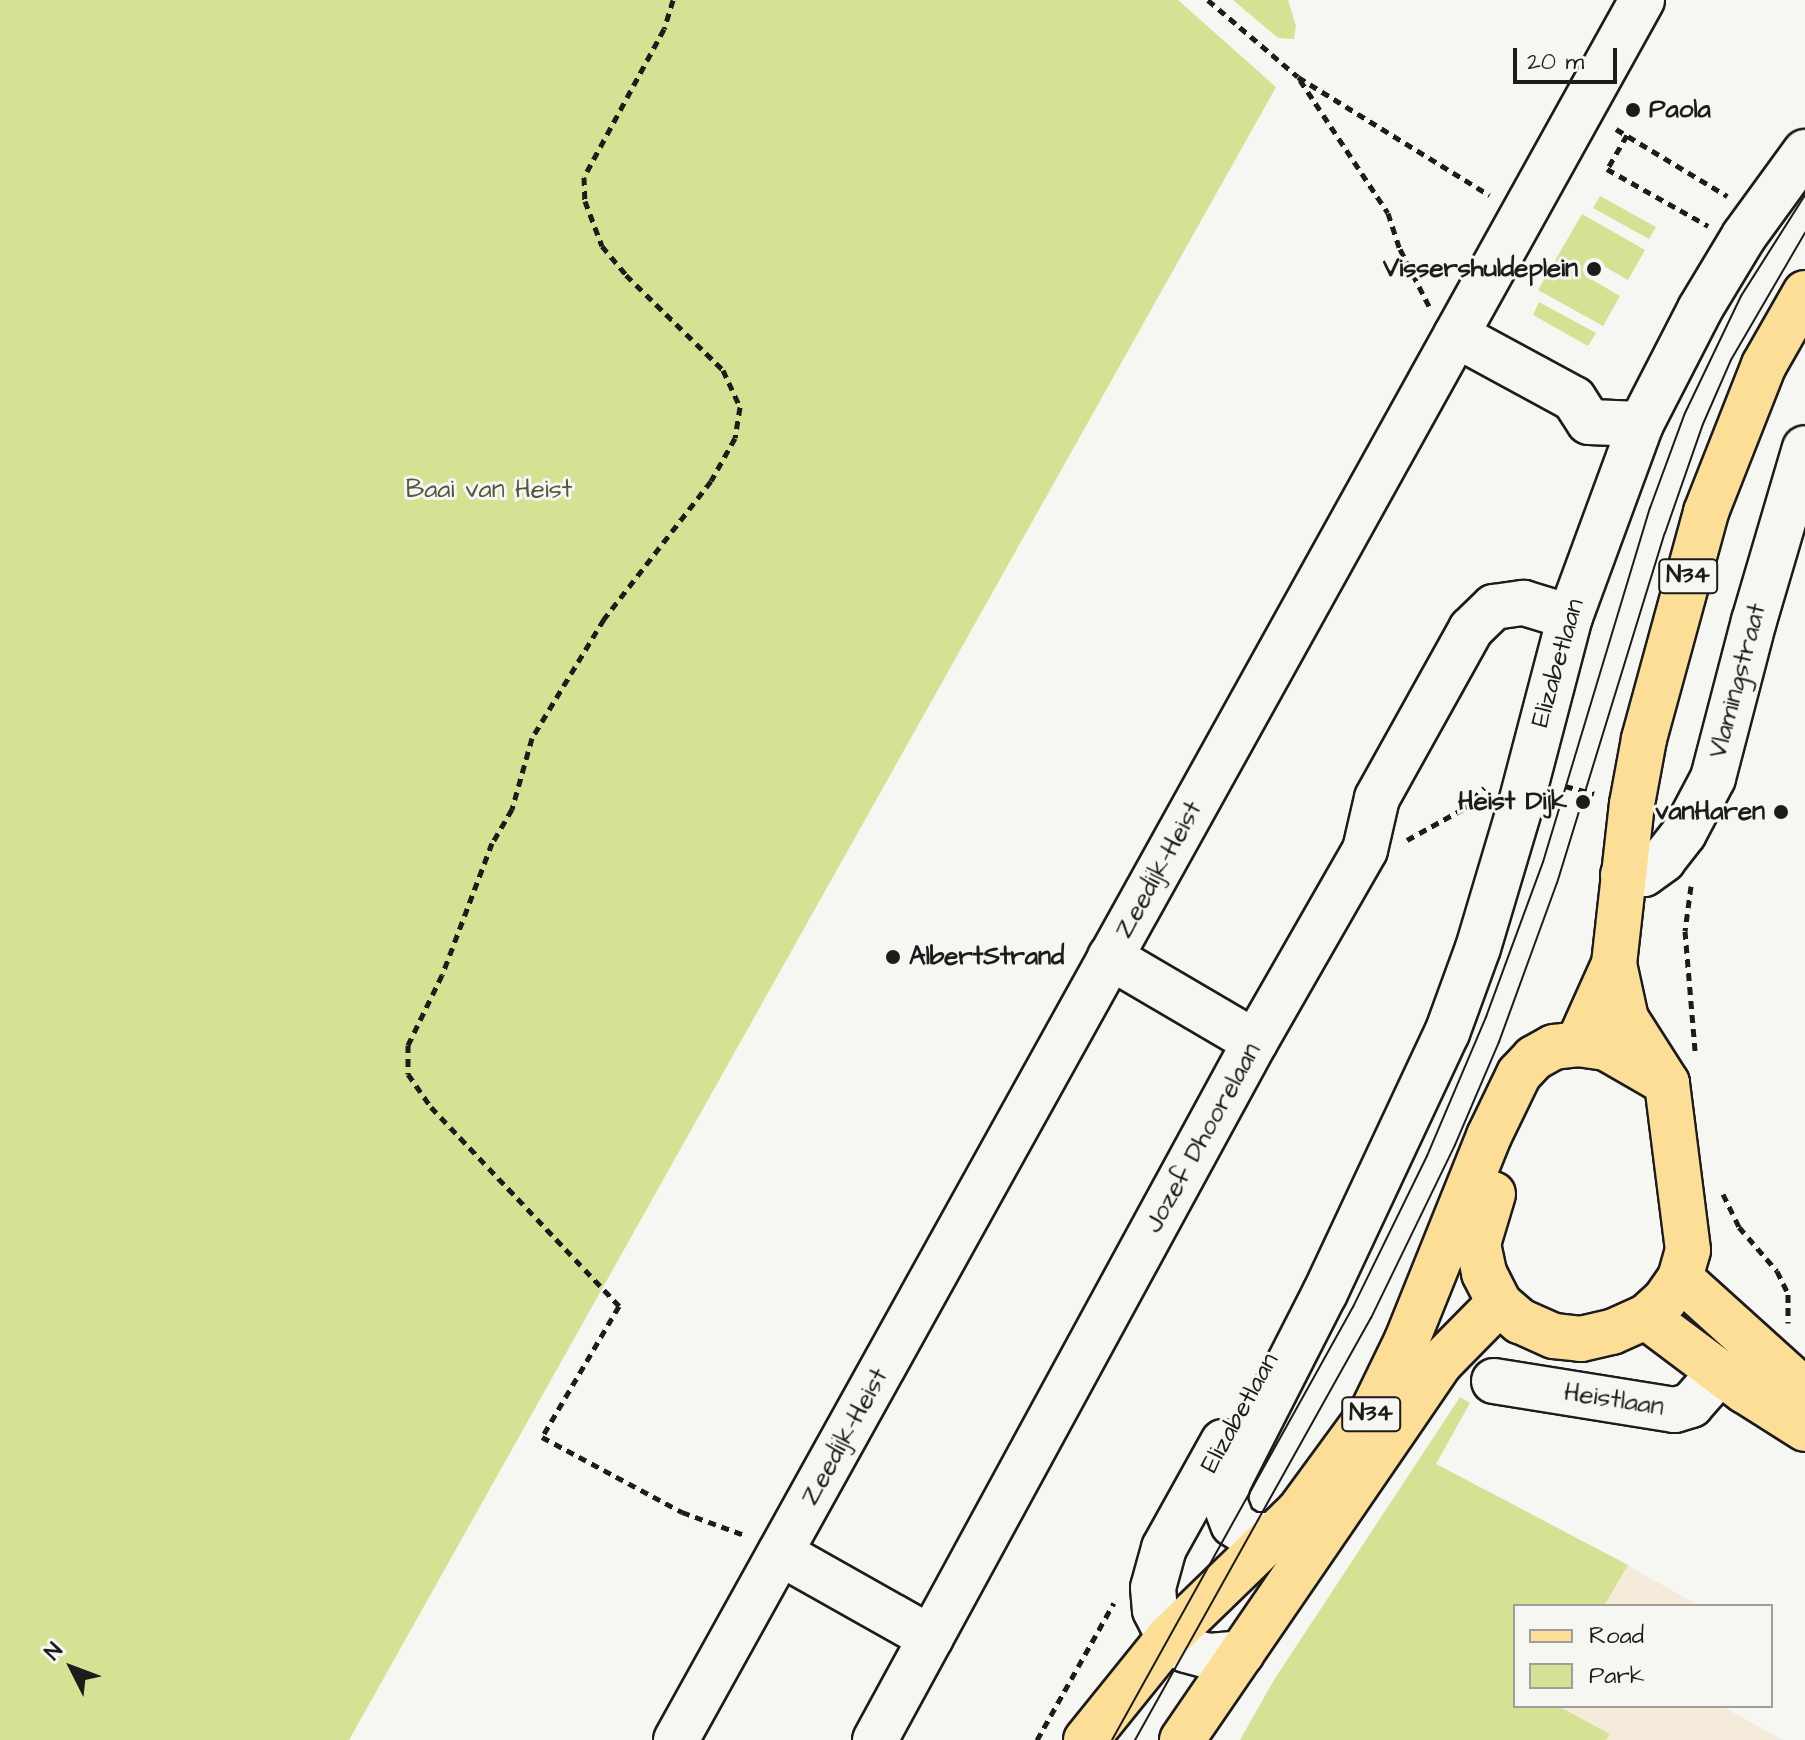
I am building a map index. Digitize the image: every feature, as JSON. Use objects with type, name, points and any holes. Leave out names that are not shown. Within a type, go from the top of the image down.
[{"type":"main road","name":"N34","points":[[1182,1740],[1441,1362],[1499,1303],[1520,1321],[1554,1336],[1581,1339],[1612,1332],[1646,1317],[1664,1301],[1680,1278],[1688,1250],[1682,1073],[1626,1019],[1614,964],[1623,875],[1644,739],[1706,512],[1764,365],[1805,293]]},
{"type":"main road","name":"N34","points":[[1086,1740],[1116,1698],[1169,1637],[1299,1511],[1373,1410],[1442,1257],[1489,1136],[1519,1074],[1534,1058],[1554,1047],[1578,1044],[1614,964]]},
{"type":"main road","points":[[1578,1044],[1606,1048],[1682,1073]]},
{"type":"main road","points":[[1489,1136],[1503,1164],[1478,1244],[1484,1273],[1499,1303]]},
{"type":"main road","points":[[1680,1278],[1771,1357],[1805,1391]]},
{"type":"main road","points":[[1646,1317],[1805,1429]]},
{"type":"street","name":"Zeedijk-Heist","points":[[676,1740],[770,1547],[1110,957],[1444,323],[1581,110],[1642,0]]},
{"type":"street","name":"Elizabetlaan","points":[[1272,1535],[1250,1535],[1233,1524],[1224,1500],[1228,1483],[1325,1293],[1366,1199],[1441,1046],[1478,948],[1570,617],[1641,424],[1700,309],[1758,216],[1805,152]]},
{"type":"street","points":[[1444,323],[1574,399],[1589,422],[1641,424]]},
{"type":"street","name":"Vlamingstraat","points":[[1623,875],[1644,874],[1663,860],[1684,833],[1707,792],[1796,507],[1805,448]]},
{"type":"street","name":"Jozef Dhoorelaan","points":[[875,1740],[1255,1042],[1365,850],[1377,798],[1471,629],[1494,607],[1524,603],[1570,617]]},
{"type":"street","points":[[1110,957],[1255,1042]]},
{"type":"street","name":"Elizabetlaan","points":[[1169,1637],[1155,1610],[1153,1588],[1164,1548],[1311,1285],[1366,1199]]},
{"type":"street","name":"Heistlaan","points":[[1494,1381],[1675,1410],[1691,1405],[1720,1372]]},
{"type":"street","points":[[770,1547],[931,1638]]},
{"type":"street","points":[[1169,1637],[1186,1650],[1209,1656],[1242,1653]]},
{"type":"path","points":[[673,0],[664,29],[584,177],[585,201],[602,246],[626,275],[723,370],[740,407],[735,438],[711,481],[604,619],[532,738],[512,809],[492,843],[442,975],[408,1045],[408,1074],[431,1107],[619,1306],[542,1437],[682,1512],[770,1547]]},
{"type":"path","points":[[1208,0],[1298,77],[1492,197]]},
{"type":"path","points":[[1298,77],[1388,213],[1400,249],[1444,323]]},
{"type":"path","points":[[1581,110],[1758,216]]},
{"type":"path","points":[[1627,135],[1607,169],[1709,226]]},
{"type":"path","points":[[1560,785],[1596,794]]},
{"type":"path","points":[[1397,849],[1463,809],[1479,792]]},
{"type":"path","points":[[1682,1073],[1685,931],[1693,873]]},
{"type":"path","points":[[1720,1185],[1739,1227],[1777,1271],[1788,1294],[1790,1318],[1771,1357]]},
{"type":"path","points":[[1037,1740],[1114,1602]]},
{"type":"shaded area","points":[[1628,1565],[1696,1604],[1605,1604]]},
{"type":"shaded area","points":[[1562,1708],[1725,1708],[1783,1740],[1606,1740],[1609,1734]]},
{"type":"green space","name":"Baai van Heist","points":[[0,0],[1178,0],[1276,87],[349,1740],[0,1740]]},
{"type":"green space","points":[[1233,0],[1288,0],[1296,26],[1294,39],[1278,38]]},
{"type":"green space","points":[[1600,196],[1656,227],[1649,239],[1593,208]]},
{"type":"green space","points":[[1582,214],[1645,250],[1628,280],[1600,264],[1591,279],[1620,296],[1603,326],[1538,290]]},
{"type":"green space","points":[[1539,302],[1596,333],[1588,346],[1533,315]]},
{"type":"green space","points":[[1460,1397],[1470,1403],[1436,1464],[1628,1565],[1605,1604],[1513,1604],[1513,1708],[1562,1708],[1610,1734],[1606,1740],[1240,1740],[1274,1680]]},
{"type":"tram line","points":[[1112,1740],[1353,1307],[1427,1156],[1486,1017],[1543,862],[1650,508],[1685,413],[1741,296],[1805,195]]},
{"type":"tram line","points":[[1135,1740],[1371,1318],[1455,1145],[1499,1042],[1557,883],[1665,533],[1703,424],[1731,360],[1805,233]]},
{"type":"place","name":"Paola","points":[[1633,110]]},
{"type":"place","name":"Vissershuldeplein","points":[[1594,269]]},
{"type":"place","name":"Heist Dijk","points":[[1583,802]]},
{"type":"place","name":"vanHaren","points":[[1781,812]]},
{"type":"place","name":"AlbertStrand","points":[[893,957]]}]
